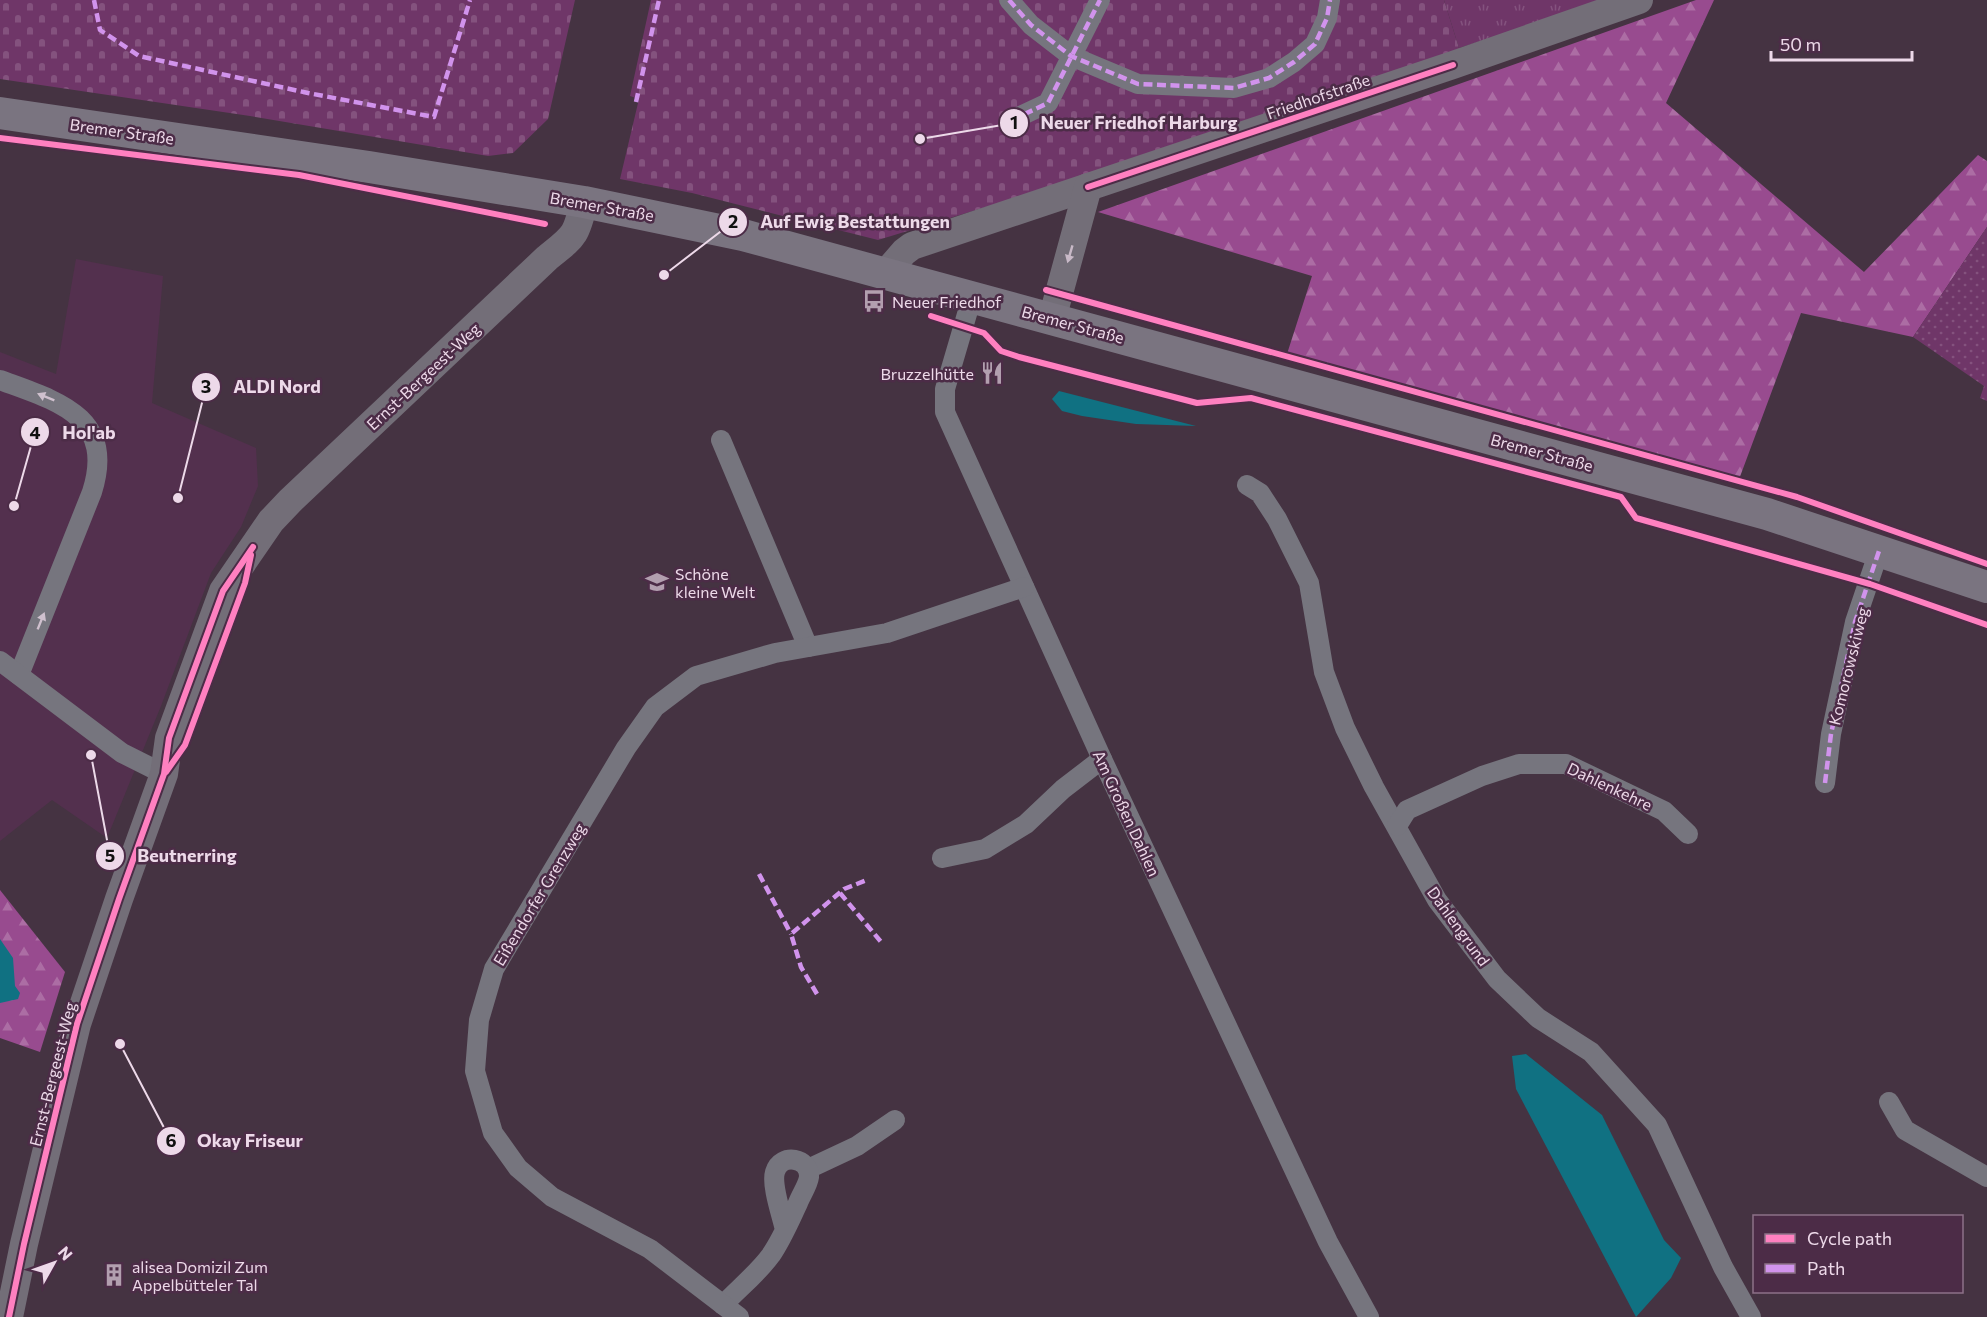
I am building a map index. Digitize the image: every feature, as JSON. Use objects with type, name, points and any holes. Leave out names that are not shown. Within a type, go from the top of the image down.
[{"type":"main road","name":"Bremer Straße","points":[[0,113],[369,167],[584,202],[743,235],[1767,514],[1987,587]]},
{"type":"street","points":[[1009,0],[1032,26],[1071,56],[1138,84],[1234,88],[1269,78],[1294,62],[1315,44],[1327,18],[1330,0]]},
{"type":"street","points":[[1012,120],[1048,103],[1100,0]]},
{"type":"street","name":"Friedhofstraße","points":[[886,273],[912,246],[1442,69],[1639,0]]},
{"type":"street","points":[[1052,318],[1088,187]]},
{"type":"street","name":"Ernst-Bergeest-Weg","points":[[9,1317],[24,1244],[77,1024],[118,899],[164,774],[185,745],[245,583],[253,547],[271,521],[296,495],[572,237],[578,229],[584,202]]},
{"type":"street","name":"Am Großen Dahlen","points":[[972,297],[945,389],[945,412],[1102,759],[1328,1242],[1369,1317]]},
{"type":"street","points":[[0,380],[50,398],[67,407],[79,417],[88,430],[96,446],[99,461],[92,492],[19,675]]},
{"type":"street","points":[[722,440],[808,647]]},
{"type":"street","name":"Dahlengrund","points":[[1247,485],[1260,493],[1271,510],[1309,583],[1324,672],[1346,728],[1374,787],[1437,900],[1497,979],[1538,1018],[1591,1052],[1657,1125],[1723,1267],[1751,1317]]},
{"type":"street","name":"Komorowskiweg","points":[[1825,783],[1831,734],[1855,622],[1879,551]]},
{"type":"street","name":"Eißendorfer Grenzweg","points":[[739,1317],[650,1249],[552,1197],[518,1168],[493,1132],[475,1071],[479,1020],[494,969],[626,748],[656,707],[696,676],[776,653],[887,633],[1024,587]]},
{"type":"street","points":[[0,661],[122,753],[164,774]]},
{"type":"street","points":[[942,858],[986,849],[1026,824],[1063,789],[1102,759]]},
{"type":"street","name":"Dahlenkehre","points":[[1397,826],[1407,810],[1482,776],[1519,764],[1566,764],[1664,811],[1688,834]]},
{"type":"street","points":[[1889,1102],[1905,1130],[1987,1177]]},
{"type":"street","points":[[808,1169],[857,1146],[895,1120]]},
{"type":"street","points":[[723,1305],[770,1257],[785,1230],[809,1179],[808,1169],[795,1159],[782,1162],[776,1171],[775,1181],[785,1230]]},
{"type":"shaded area","points":[[76,259],[163,276],[152,403],[256,448],[258,486],[241,527],[211,573],[161,706],[107,838],[52,800],[0,841],[0,352],[56,374]]},
{"type":"green space","points":[[0,0],[575,0],[548,119],[513,153],[488,156],[250,116],[0,79]]},
{"type":"green space","points":[[651,0],[1444,0],[1463,61],[878,240],[692,193],[620,179],[639,99],[630,96]]},
{"type":"green space","points":[[1444,0],[1611,0],[1459,48]]},
{"type":"green space","points":[[1696,0],[1714,0],[1666,103],[1864,272],[1978,155],[1987,161],[1987,227],[1913,337],[1801,313],[1738,482],[1287,354],[1312,276],[1098,212]]},
{"type":"green space","points":[[1987,227],[1987,401],[1980,398],[1984,386],[1913,337]]},
{"type":"green space","points":[[0,890],[65,972],[40,1052],[0,1038]]},
{"type":"water","points":[[1059,391],[1196,426],[1136,424],[1062,411],[1052,399]]},
{"type":"water","points":[[0,939],[13,958],[15,986],[20,993],[18,999],[0,1003]]},
{"type":"water","points":[[1526,1054],[1602,1115],[1664,1240],[1681,1258],[1671,1278],[1636,1317],[1516,1089],[1512,1056]]},
{"type":"marked path","points":[[94,0],[100,30],[139,56],[308,93],[434,117],[470,0]]},
{"type":"marked path","points":[[636,102],[659,0]]},
{"type":"marked path","points":[[1009,0],[1031,25],[1071,56],[1138,84],[1234,88],[1269,78],[1294,62],[1315,44],[1327,18],[1330,0]]},
{"type":"marked path","points":[[1012,120],[1048,103],[1100,0]]},
{"type":"marked path","points":[[1825,783],[1831,734],[1855,622],[1879,551]]},
{"type":"marked path","points":[[759,874],[791,934]]},
{"type":"marked path","points":[[817,994],[801,967],[791,934],[844,889],[867,880]]},
{"type":"marked path","points":[[840,893],[882,943]]},
{"type":"cycle path","points":[[1088,187],[1453,65]]},
{"type":"cycle path","points":[[0,138],[299,175],[545,224]]},
{"type":"cycle path","points":[[1046,290],[1797,497],[1987,564]]},
{"type":"cycle path","points":[[931,316],[984,333],[1001,351],[1019,357],[1197,403],[1251,398],[1621,497],[1636,518],[1870,584],[1987,625]]},
{"type":"cycle path","points":[[9,1317],[24,1244],[77,1024],[164,774],[169,738],[223,591],[253,547]]},
{"type":"cycle path","points":[[166,772],[185,745],[245,583],[251,555]]},
{"type":"place","name":"Neuer Friedhof Harburg","points":[[920,139]]},
{"type":"place","name":"Auf Ewig Bestattungen","points":[[664,275]]},
{"type":"place","name":"Neuer Friedhof","points":[[874,301]]},
{"type":"place","name":"Bruzzelhütte","points":[[992,373]]},
{"type":"place","name":"ALDI Nord","points":[[178,498]]},
{"type":"place","name":"Hol'ab","points":[[14,506]]},
{"type":"place","name":"Schöne kleine Welt","points":[[657,582]]},
{"type":"place","name":"Beutnerring","points":[[91,755]]},
{"type":"place","name":"Okay Friseur","points":[[120,1044]]},
{"type":"place","name":"alisea Domizil Zum Appelbütteler Tal","points":[[114,1275]]}]
